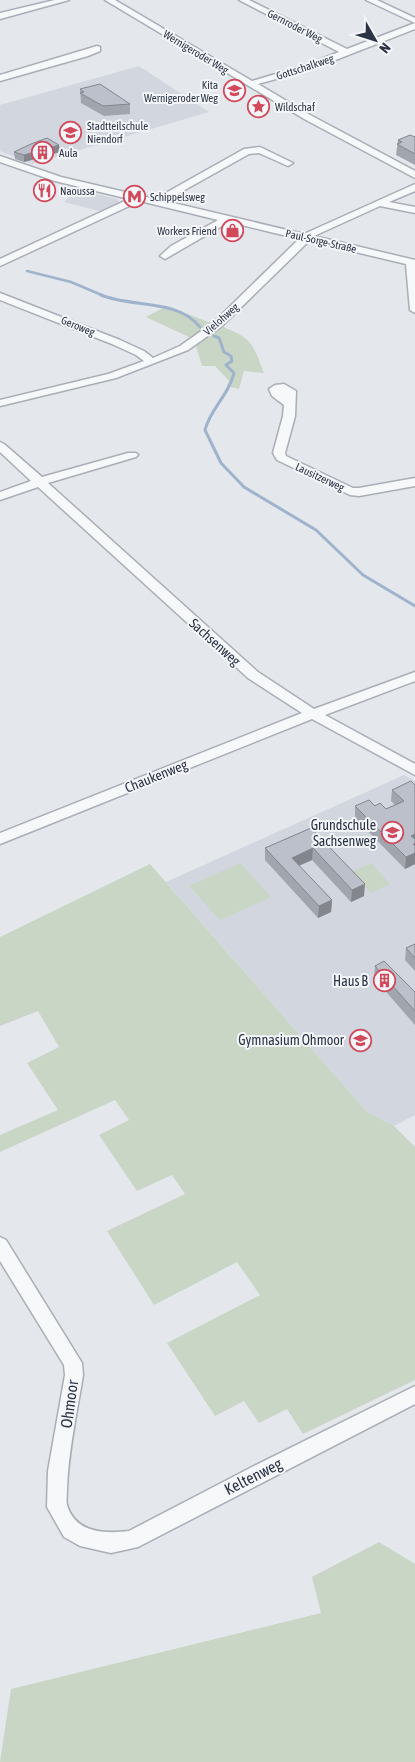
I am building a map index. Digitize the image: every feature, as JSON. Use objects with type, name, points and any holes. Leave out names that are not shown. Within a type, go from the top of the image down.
[{"type":"street","points":[[0,16],[65,0]]},
{"type":"street","name":"Wernigeroder Weg","points":[[109,0],[308,118],[415,175]]},
{"type":"street","name":"Gernroder Weg","points":[[243,0],[347,53]]},
{"type":"street","points":[[370,0],[415,21]]},
{"type":"street","name":"Gottschalkweg","points":[[250,84],[312,66],[415,26]]},
{"type":"street","points":[[0,78],[97,49]]},
{"type":"street","points":[[156,202],[247,151],[260,150],[288,163]]},
{"type":"street","name":"Paul-Sorge-Straße","points":[[0,159],[45,176],[413,263]]},
{"type":"street","name":"Vielohweg","points":[[0,403],[112,376],[184,348],[218,324],[315,230],[415,187]]},
{"type":"street","points":[[0,263],[139,198]]},
{"type":"street","points":[[378,203],[415,210]]},
{"type":"street","points":[[165,256],[175,248],[228,219]]},
{"type":"street","points":[[413,263],[415,310]]},
{"type":"street","name":"Geroweg","points":[[0,296],[116,342],[140,353],[152,362]]},
{"type":"street","name":"Lausitzerweg","points":[[290,404],[280,453],[281,458],[287,462],[341,489],[350,491],[359,492],[415,482]]},
{"type":"street","name":"Sachsenweg","points":[[0,446],[253,676],[313,714],[415,770]]},
{"type":"street","points":[[0,496],[39,482],[132,455]]},
{"type":"street","name":"Chaukenweg","points":[[0,839],[313,714],[415,676]]},
{"type":"street","name":"Ohmoor","points":[[0,1245],[72,1363],[74,1374],[58,1471],[56,1497],[60,1515],[70,1530],[87,1540]]},
{"type":"street","name":"Keltenweg","points":[[87,1540],[111,1544],[131,1540],[415,1395]]},
{"type":"shaded area","name":"Stadtteilschule Niendorf","points":[[139,66],[209,112],[32,164],[0,151],[0,105]]},
{"type":"shaded area","points":[[79,189],[117,199],[121,204],[103,212],[64,202]]},
{"type":"shaded area","points":[[404,775],[415,781],[415,1115],[394,1126],[367,1112],[166,882]]},
{"type":"green space","points":[[167,306],[211,323],[191,338],[146,317]]},
{"type":"green space","points":[[223,327],[240,335],[250,343],[264,373],[244,371],[239,389],[227,386],[229,381],[215,366],[202,366],[196,346]]},
{"type":"green space","points":[[240,863],[271,897],[220,920],[189,886]]},
{"type":"green space","points":[[371,863],[390,884],[371,893],[352,872]]},
{"type":"green space","points":[[150,864],[367,1112],[394,1126],[415,1147],[415,1380],[303,1434],[287,1409],[259,1423],[244,1401],[215,1416],[167,1343],[260,1295],[237,1262],[154,1305],[107,1231],[185,1194],[172,1175],[137,1191],[99,1135],[129,1120],[115,1100],[0,1152],[0,1135],[58,1110],[27,1063],[59,1047],[38,1011],[0,1026],[0,937]]},
{"type":"green space","points":[[379,1542],[415,1564],[415,1762],[0,1762],[11,1689],[321,1613],[312,1577]]},
{"type":"building","points":[[100,84],[130,104],[103,106],[80,93],[84,92],[80,89]]},
{"type":"building","points":[[410,135],[415,137],[415,154],[397,144],[402,142],[398,140]]},
{"type":"building","points":[[47,138],[59,145],[24,155],[14,152],[31,144]]},
{"type":"building","name":"Grundschule Sachsenweg","points":[[411,781],[415,785],[415,834],[411,836],[415,839],[415,844],[413,844],[415,846],[415,853],[406,857],[355,806],[369,800],[375,806],[380,803],[386,809],[404,801],[392,790]]},
{"type":"building","points":[[311,828],[365,884],[352,890],[313,848],[292,858],[332,900],[319,906],[265,848]]},
{"type":"building","points":[[415,944],[415,958],[406,948]]},
{"type":"building","points":[[384,961],[415,992],[415,1011],[375,966]]},
{"type":"waterway","points":[[27,271],[71,282],[104,296]]},
{"type":"waterway","points":[[104,296],[179,312],[190,318],[200,327]]},
{"type":"waterway","points":[[214,336],[219,338],[224,352],[231,356],[232,361],[226,365],[234,373],[232,381],[207,422],[205,430],[221,463],[244,487],[316,530],[363,575],[415,606]]},
{"type":"place","name":"Kita Wernigeroder Weg","points":[[234,91]]},
{"type":"place","name":"Wildschaf","points":[[259,107]]},
{"type":"place","name":"Stadtteilschule Niendorf","points":[[71,132]]},
{"type":"place","name":"Aula","points":[[43,153]]},
{"type":"place","name":"Naoussa","points":[[44,191]]},
{"type":"place","name":"Schippelsweg","points":[[134,197]]},
{"type":"place","name":"Workers Friend","points":[[233,231]]},
{"type":"place","name":"Grundschule Sachsenweg","points":[[392,833]]},
{"type":"place","name":"Haus B","points":[[384,981]]},
{"type":"place","name":"Gymnasium Ohmoor","points":[[360,1040]]}]
